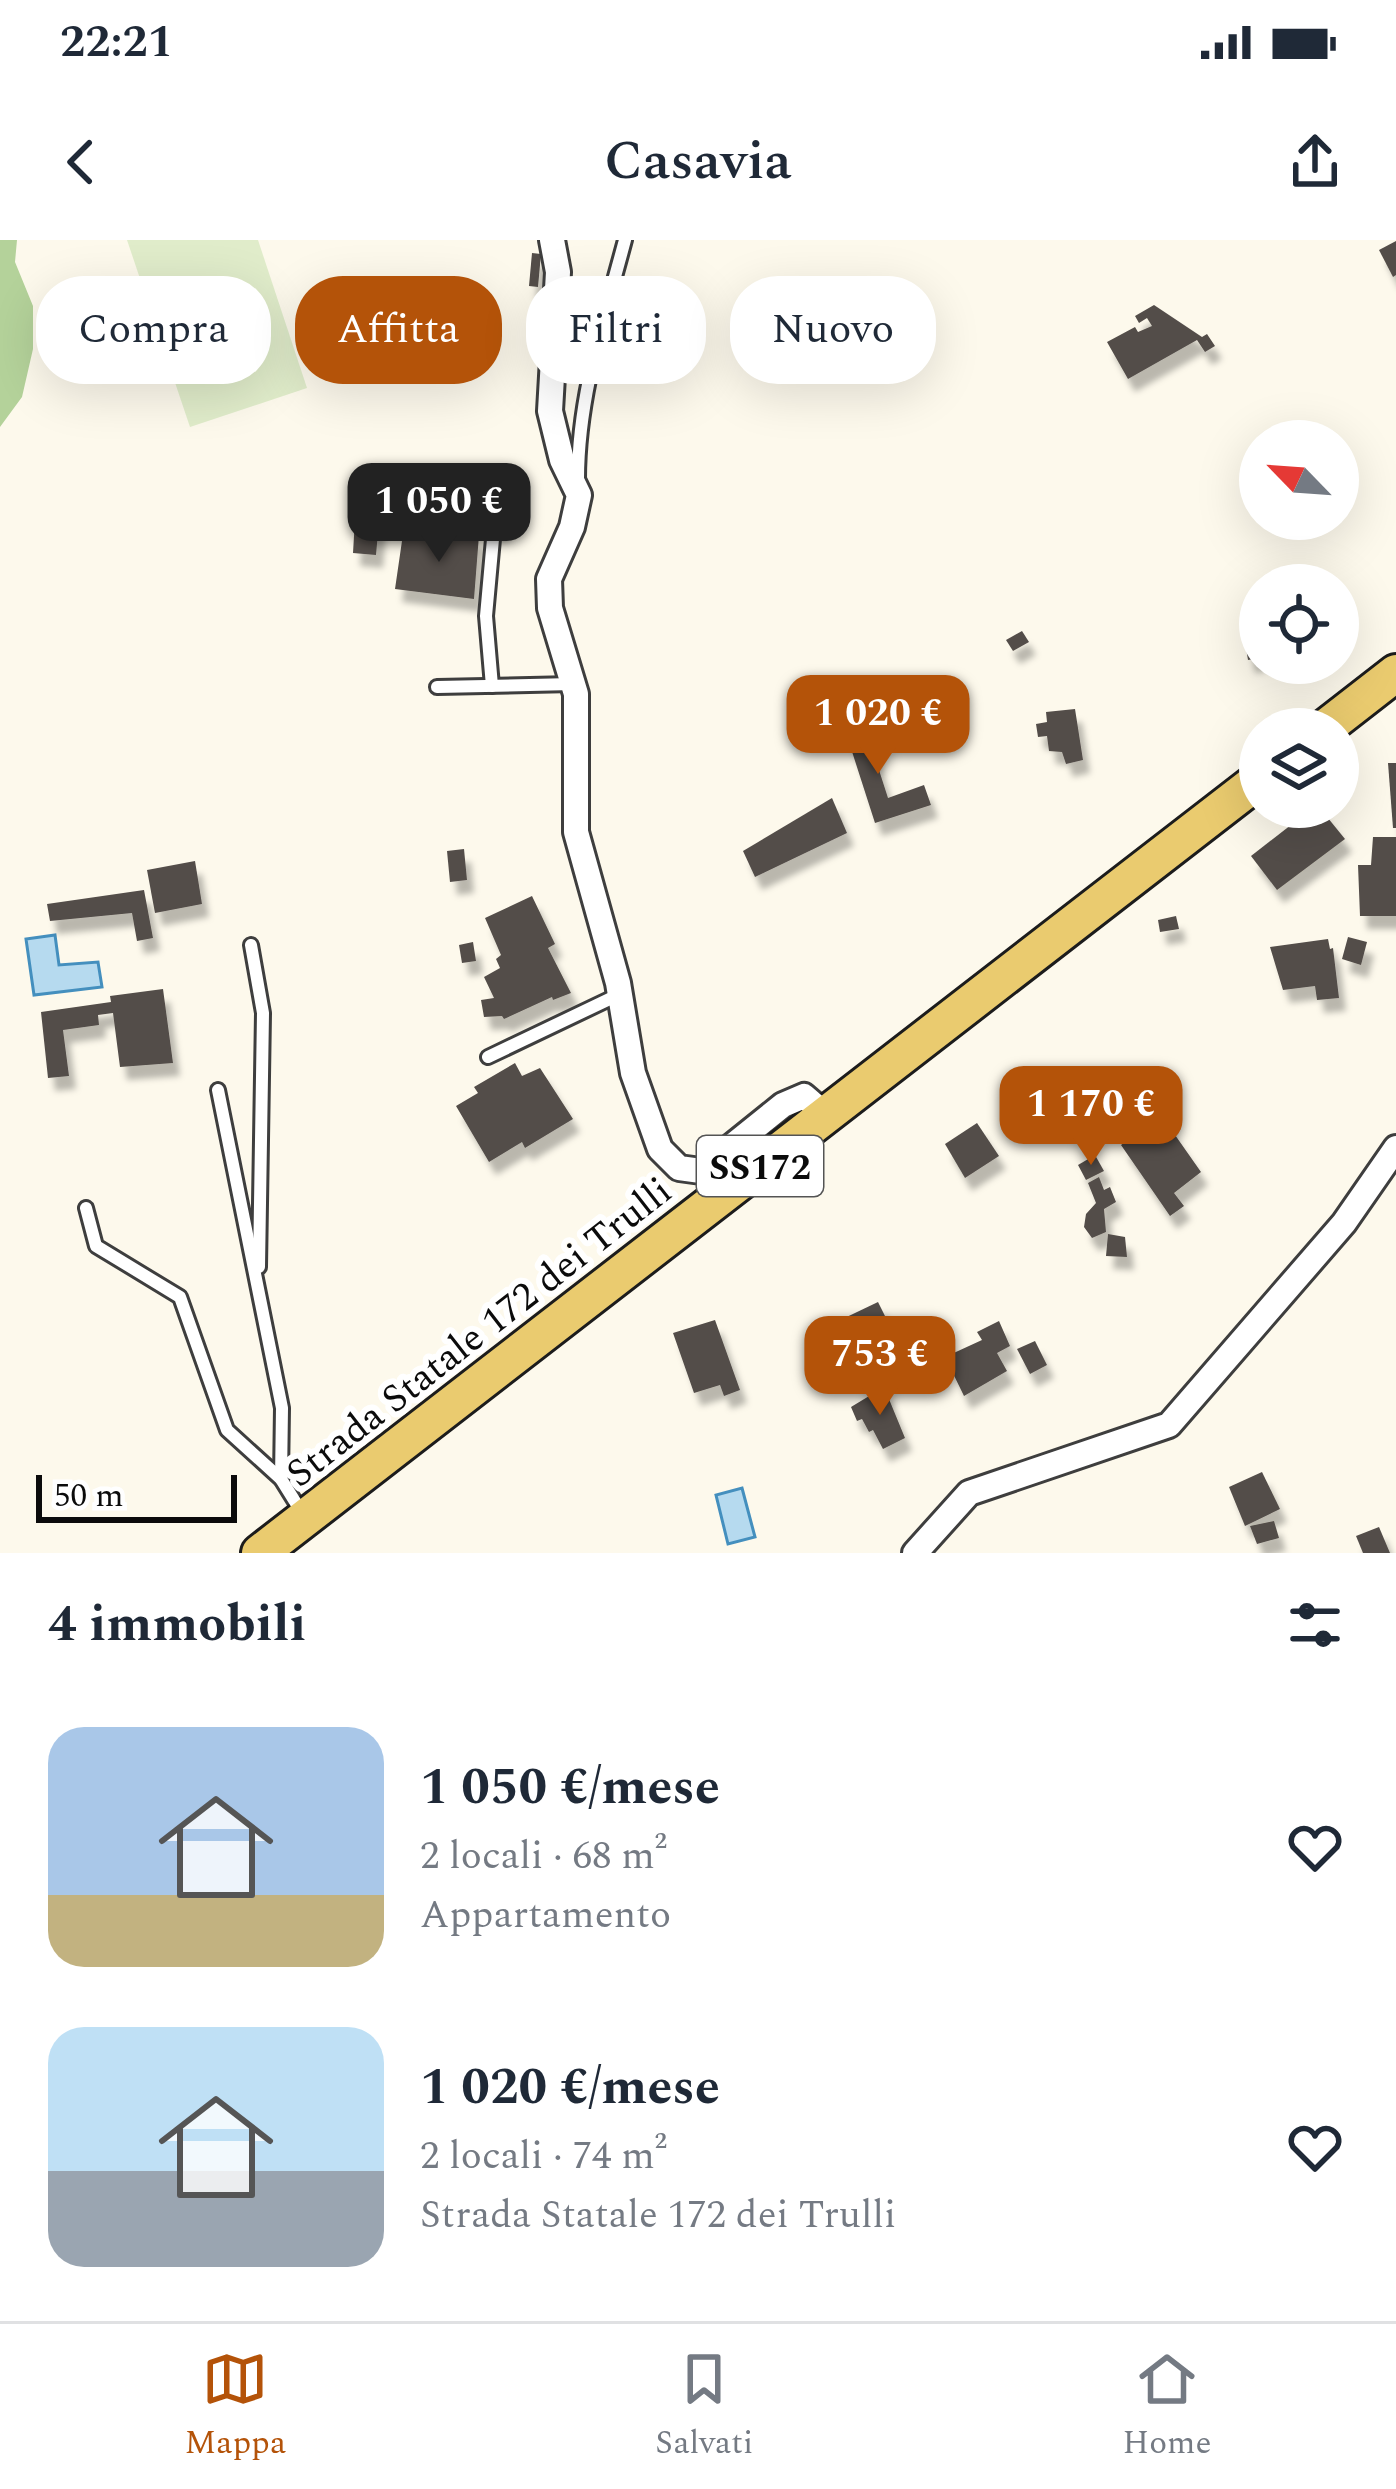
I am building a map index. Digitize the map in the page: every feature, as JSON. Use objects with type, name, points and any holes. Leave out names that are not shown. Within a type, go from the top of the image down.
[{"type":"main road","points":[[1351,708],[1396,673]]},
{"type":"main road","name":"Strada Statale 172 dei Trulli","points":[[260,1553],[1239,794]]},
{"type":"street","points":[[552,240],[558,272],[550,411],[562,460],[578,495],[572,527],[550,579],[550,608],[573,684],[576,832],[620,994],[633,1073],[660,1149],[679,1168],[701,1172],[783,1105],[804,1096],[826,1114]]},
{"type":"street","points":[[915,1553],[969,1493],[1169,1425],[1344,1223],[1396,1148]]},
{"type":"lane","points":[[578,495],[578,432],[625,240]]},
{"type":"lane","points":[[492,686],[486,616],[493,539]]},
{"type":"lane","points":[[437,687],[573,684]]},
{"type":"lane","points":[[251,945],[263,1013],[259,1292]]},
{"type":"lane","points":[[488,1057],[620,994]]},
{"type":"lane","points":[[218,1090],[282,1408],[281,1480]]},
{"type":"lane","points":[[86,1208],[96,1246],[180,1297],[227,1430],[281,1480],[305,1518]]},
{"type":"green space","points":[[0,240],[17,240],[15,262],[33,306],[33,349],[22,397],[0,427]]},
{"type":"green space","points":[[127,240],[258,240],[270,276],[139,276]]},
{"type":"green space","points":[[271,279],[295,352],[295,384],[307,388],[190,427],[176,384],[271,384]]},
{"type":"water","points":[[55,935],[59,965],[98,962],[102,987],[34,995],[26,939]]},
{"type":"water","points":[[742,1488],[755,1537],[728,1544],[716,1495]]},
{"type":"building","points":[[1396,241],[1396,275],[1393,277],[1379,250]]},
{"type":"building","points":[[532,253],[541,254],[539,276],[530,276]]},
{"type":"building","points":[[1154,305],[1202,337],[1207,334],[1215,346],[1205,352],[1197,340],[1128,379],[1107,342],[1135,327],[1138,332],[1152,326],[1147,318],[1139,323],[1135,316]]},
{"type":"building","points":[[368,495],[412,501],[409,527],[379,521],[376,555],[353,553],[355,519],[366,520]]},
{"type":"building","points":[[490,503],[506,505],[502,530],[486,528]]},
{"type":"building","points":[[453,533],[479,535],[474,599],[395,589],[403,534],[452,540]]},
{"type":"building","points":[[1022,631],[1029,642],[1013,651],[1006,640]]},
{"type":"building","points":[[852,700],[855,710],[850,711],[861,744],[870,742],[888,798],[924,785],[931,805],[875,823],[837,705]]},
{"type":"building","points":[[1075,709],[1083,760],[1066,764],[1062,752],[1049,751],[1047,736],[1038,737],[1036,724],[1047,722],[1046,712]]},
{"type":"building","points":[[1388,763],[1396,763],[1396,828],[1393,828]]},
{"type":"building","points":[[832,798],[847,833],[755,877],[743,851]]},
{"type":"building","points":[[1287,828],[1336,828],[1345,839],[1277,890],[1251,856]]},
{"type":"building","points":[[1373,837],[1396,837],[1396,916],[1360,916],[1358,865],[1371,865]]},
{"type":"building","points":[[464,849],[467,880],[450,882],[447,851]]},
{"type":"building","points":[[195,861],[202,904],[155,913],[147,870]]},
{"type":"building","points":[[144,890],[153,938],[137,941],[132,913],[50,921],[47,904]]},
{"type":"building","points":[[532,896],[555,944],[548,948],[571,993],[504,1019],[484,1017],[481,1000],[494,998],[484,977],[500,968],[496,959],[501,955],[485,918]]},
{"type":"building","points":[[1176,916],[1179,929],[1160,932],[1158,920]]},
{"type":"building","points":[[1348,937],[1367,942],[1361,965],[1342,959]]},
{"type":"building","points":[[1328,939],[1339,998],[1317,1000],[1315,986],[1283,990],[1270,947]]},
{"type":"building","points":[[473,942],[476,961],[462,963],[459,945]]},
{"type":"building","points":[[163,989],[173,1063],[120,1067],[113,1013],[98,1015],[99,1025],[63,1030],[69,1076],[48,1078],[41,1012]]},
{"type":"building","points":[[515,1063],[522,1076],[540,1068],[573,1119],[525,1148],[522,1142],[489,1162],[456,1106],[478,1093],[474,1087]]},
{"type":"building","points":[[1161,1115],[1201,1172],[1174,1193],[1184,1206],[1170,1216],[1121,1145]]},
{"type":"building","points":[[977,1123],[999,1156],[965,1178],[945,1144]]},
{"type":"building","points":[[1095,1155],[1104,1171],[1086,1180],[1078,1165]]},
{"type":"building","points":[[1099,1177],[1116,1202],[1104,1209],[1106,1232],[1092,1238],[1084,1227],[1086,1214],[1096,1203],[1088,1183]]},
{"type":"building","points":[[1108,1234],[1125,1237],[1127,1257],[1106,1256]]},
{"type":"building","points":[[878,1302],[892,1330],[845,1352],[832,1324]]},
{"type":"building","points":[[715,1320],[740,1390],[724,1396],[720,1385],[694,1393],[673,1333]]},
{"type":"building","points":[[999,1321],[1010,1346],[997,1353],[1007,1371],[964,1396],[945,1357],[982,1340],[977,1332]]},
{"type":"building","points":[[1035,1341],[1047,1365],[1030,1374],[1017,1349]]},
{"type":"building","points":[[884,1387],[905,1438],[883,1449],[873,1430],[869,1432],[862,1419],[857,1421],[851,1407]]},
{"type":"building","points":[[1262,1472],[1280,1509],[1245,1526],[1229,1487]]},
{"type":"building","points":[[1274,1521],[1279,1538],[1257,1544],[1250,1526]]},
{"type":"building","points":[[1379,1527],[1390,1553],[1363,1553],[1356,1536]]}]
